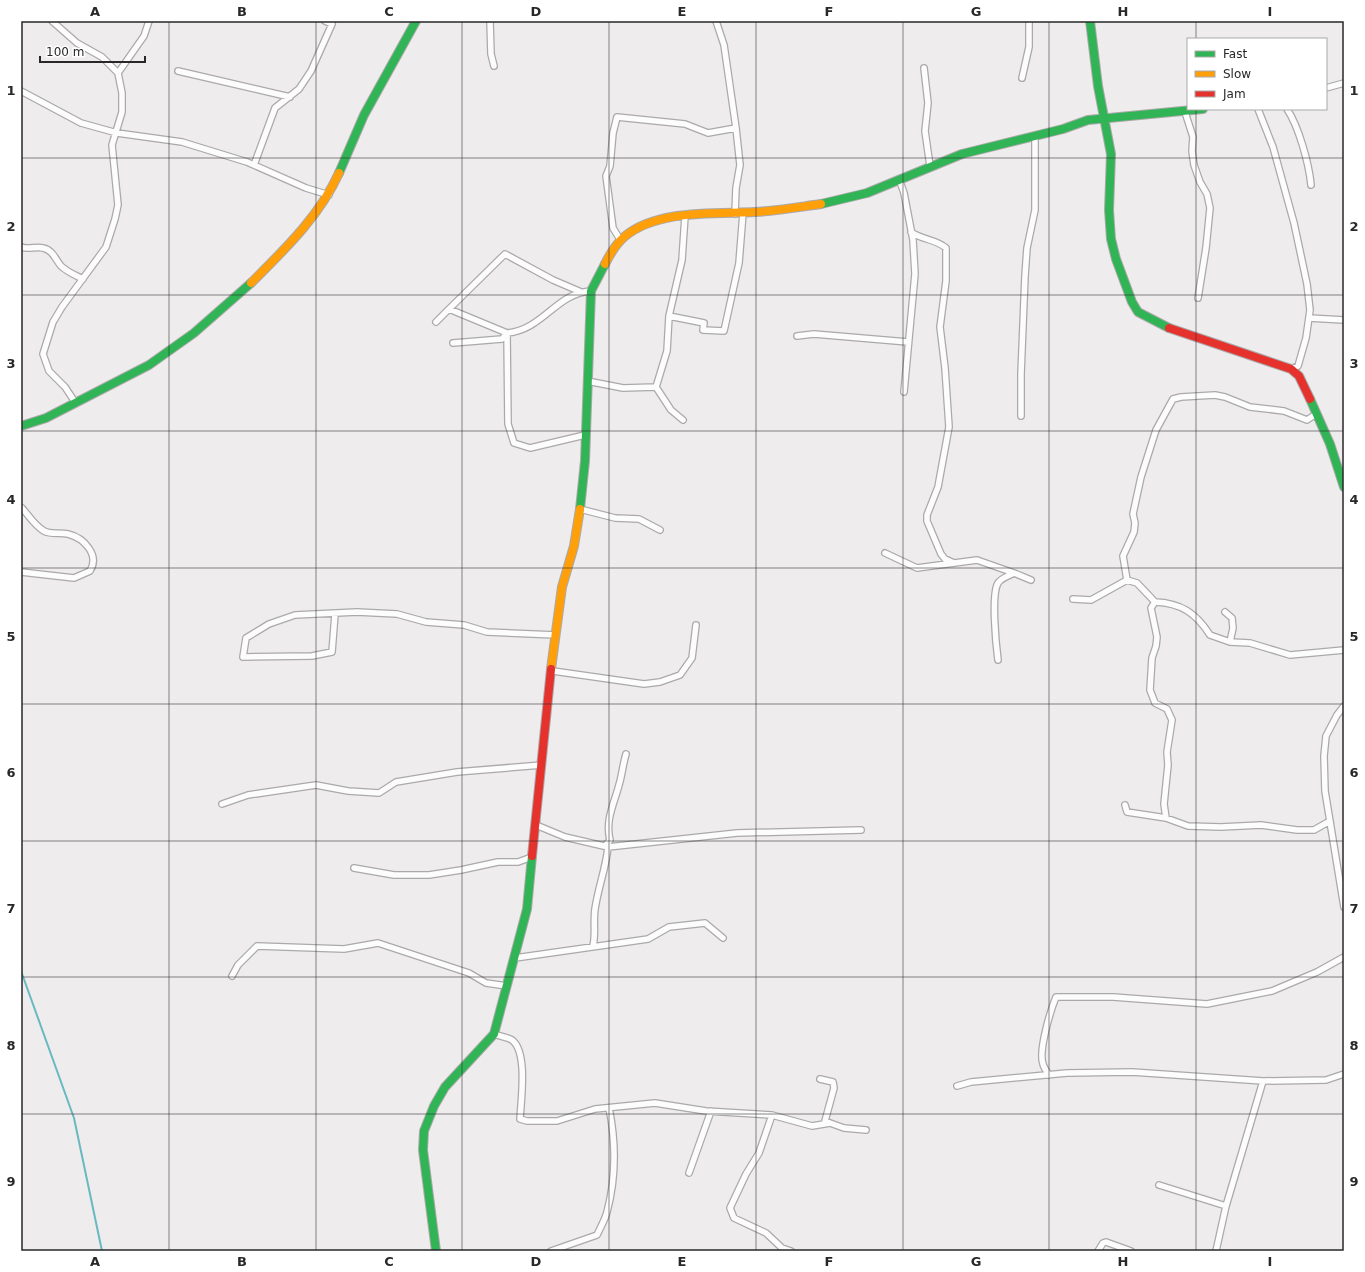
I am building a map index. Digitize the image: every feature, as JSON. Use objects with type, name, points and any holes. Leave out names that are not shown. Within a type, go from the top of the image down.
[{"type":"street","points":[[52,21],[77,43],[102,57],[118,73],[122,92],[122,112],[112,146],[118,205],[106,247],[62,307],[53,322],[43,354],[49,371],[65,387],[75,402]]},
{"type":"street","points":[[118,73],[144,36],[149,21]]},
{"type":"street","points":[[254,165],[275,108],[299,89],[311,71],[333,22],[325,21]]},
{"type":"street","points":[[21,426],[46,418],[149,365],[194,333],[243,290],[290,244],[329,194],[364,115],[416,21]]},
{"type":"street","points":[[490,21],[491,54],[494,66]]},
{"type":"street","points":[[669,316],[704,323],[703,330],[724,331],[739,263],[739,214],[736,188],[740,165],[724,45],[716,21]]},
{"type":"street","points":[[1022,78],[1029,47],[1029,21]]},
{"type":"street","points":[[1090,21],[1098,86],[1111,154],[1109,210],[1111,239],[1116,259],[1132,302],[1138,312],[1164,326],[1291,369],[1298,376],[1332,447],[1341,471],[1344,487]]},
{"type":"street","points":[[924,68],[928,103],[925,131],[930,166]]},
{"type":"street","points":[[178,71],[290,97]]},
{"type":"street","points":[[1327,88],[1344,84]]},
{"type":"street","points":[[21,91],[69,118],[116,132],[182,142],[254,165],[306,188],[329,194]]},
{"type":"street","points":[[436,1251],[423,1150],[424,1131],[431,1112],[445,1087],[494,1034],[508,986],[527,909],[548,694],[553,671],[562,587],[574,546],[580,509],[585,435],[591,291],[600,271],[627,234],[648,224],[685,216],[772,211],[851,198],[872,192],[930,166],[977,149],[1035,137],[1077,125],[1088,120],[1130,114],[1185,112],[1197,110]]},
{"type":"street","points":[[1258,110],[1273,147],[1294,223],[1307,284],[1310,310],[1306,338],[1298,366],[1291,369]]},
{"type":"street","points":[[1287,110],[1299,138],[1310,176],[1311,185]]},
{"type":"street","points":[[1185,112],[1193,137],[1192,151],[1194,165],[1200,182],[1208,194],[1210,208],[1206,248],[1198,298]]},
{"type":"street","points":[[621,241],[613,228],[612,211],[606,176],[610,166],[612,133],[617,118],[685,124],[708,133],[736,128]]},
{"type":"street","points":[[1021,416],[1021,374],[1027,248],[1035,210],[1035,137]]},
{"type":"street","points":[[899,179],[904,192],[910,232],[913,240],[915,274],[904,392]]},
{"type":"street","points":[[683,420],[671,410],[656,387],[667,350],[669,316],[682,260],[685,216]]},
{"type":"street","points":[[910,232],[916,236],[940,243],[946,248],[946,281],[940,327],[945,368],[949,427],[938,487],[927,515],[927,521],[941,554],[945,559],[954,563]]},
{"type":"street","points":[[21,247],[43,248],[49,251],[55,256],[61,266],[70,273],[83,279]]},
{"type":"street","points":[[436,322],[505,254],[553,280],[581,292]]},
{"type":"street","points":[[449,309],[507,333],[519,332],[525,330],[550,313],[561,301],[581,292],[591,291]]},
{"type":"street","points":[[1309,318],[1344,320]]},
{"type":"street","points":[[453,343],[502,339],[507,333]]},
{"type":"street","points":[[507,333],[508,424],[514,443],[530,448],[585,435]]},
{"type":"street","points":[[797,336],[814,334],[908,342]]},
{"type":"street","points":[[587,381],[623,388],[656,387]]},
{"type":"street","points":[[1127,580],[1124,556],[1134,532],[1134,509],[1141,476],[1156,430],[1173,399],[1181,397],[1215,395],[1225,397],[1250,407],[1288,412],[1307,420],[1316,414]]},
{"type":"street","points":[[21,572],[61,578],[74,578],[90,571],[94,556],[91,550],[69,534],[44,531],[22,508]]},
{"type":"street","points":[[580,509],[615,518],[639,519],[660,530]]},
{"type":"street","points":[[885,553],[917,568],[977,560],[1031,580]]},
{"type":"street","points":[[998,660],[995,637],[995,599],[997,584],[1001,580],[1014,574]]},
{"type":"street","points":[[1073,599],[1091,600],[1127,580],[1137,583],[1155,602],[1171,603],[1189,611],[1203,623],[1210,635],[1230,642],[1250,644],[1290,655],[1344,650]]},
{"type":"street","points":[[1155,602],[1151,608],[1157,637],[1152,658],[1150,690],[1155,703],[1167,709],[1172,720],[1167,752],[1168,765],[1164,804],[1166,818]]},
{"type":"street","points":[[335,614],[332,652],[312,656],[243,657],[246,638],[269,624],[295,615],[358,612],[397,614],[426,622],[464,625],[487,632],[556,635]]},
{"type":"street","points":[[1225,612],[1232,618],[1233,628],[1230,642]]},
{"type":"street","points":[[553,671],[644,684],[660,682],[680,675],[692,658],[696,625]]},
{"type":"street","points":[[1344,706],[1337,715],[1326,736],[1324,756],[1326,791],[1344,907]]},
{"type":"street","points":[[593,946],[596,930],[595,910],[604,874],[607,846],[610,840],[608,819],[619,785],[626,754]]},
{"type":"street","points":[[222,804],[248,795],[316,785],[348,791],[379,793],[396,782],[457,772],[542,765]]},
{"type":"street","points":[[1125,805],[1127,812],[1166,818],[1188,826],[1221,827],[1261,825],[1297,830],[1314,830],[1330,821]]},
{"type":"street","points":[[536,825],[565,837],[607,846],[737,833],[861,830]]},
{"type":"street","points":[[354,868],[394,874],[429,875],[498,862],[518,862],[532,857]]},
{"type":"street","points":[[515,958],[648,938],[669,927],[705,923],[723,938]]},
{"type":"street","points":[[232,976],[238,965],[257,946],[344,949],[378,943],[469,973],[486,983],[508,986]]},
{"type":"street","points":[[1049,1075],[1042,1063],[1042,1054],[1047,1024],[1056,996],[1113,997],[1207,1004],[1272,991],[1317,972],[1344,957]]},
{"type":"street","points":[[494,1034],[512,1040],[520,1050],[522,1073],[520,1119],[527,1121],[557,1121],[595,1109],[655,1103],[711,1111],[772,1115],[812,1126],[830,1124]]},
{"type":"street","points":[[957,1086],[972,1082],[1049,1075],[1132,1072],[1263,1081],[1326,1080],[1344,1074]]},
{"type":"street","points":[[820,1079],[833,1082],[834,1088],[825,1121],[844,1128],[866,1130]]},
{"type":"street","points":[[1216,1251],[1226,1206],[1263,1081]]},
{"type":"street","points":[[551,1251],[597,1235],[607,1213],[614,1173],[613,1131],[608,1108]]},
{"type":"street","points":[[689,1174],[711,1111]]},
{"type":"street","points":[[772,1115],[759,1153],[746,1174],[730,1208],[734,1218],[766,1233],[782,1248],[792,1251]]},
{"type":"street","points":[[1159,1185],[1226,1206]]},
{"type":"street","points":[[1098,1251],[1103,1243],[1106,1242],[1131,1251]]},
{"type":"waterway","points":[[21,971],[74,1118],[102,1251]]},
{"type":"traffic: fast","points":[[339,173],[364,115],[416,21]]},
{"type":"traffic: fast","points":[[1090,21],[1098,86],[1111,154],[1109,210],[1111,239],[1116,259],[1132,302],[1138,312],[1169,328]]},
{"type":"traffic: fast","points":[[821,204],[867,193],[962,154],[1063,129],[1088,120],[1193,110]]},
{"type":"traffic: fast","points":[[580,509],[585,461],[591,291],[605,264]]},
{"type":"traffic: fast","points":[[21,426],[46,418],[149,365],[194,333],[251,283]]},
{"type":"traffic: fast","points":[[1310,399],[1330,444],[1344,487]]},
{"type":"traffic: fast","points":[[436,1251],[423,1150],[424,1131],[434,1106],[445,1087],[494,1034],[527,909],[532,856]]},
{"type":"traffic: slow","points":[[251,283],[300,232],[331,189],[339,173]]},
{"type":"traffic: slow","points":[[605,264],[613,249],[624,237],[637,228],[669,217],[705,213],[780,210],[821,204]]},
{"type":"traffic: slow","points":[[551,669],[562,587],[574,546],[580,509]]},
{"type":"traffic: jam","points":[[1169,328],[1291,369],[1299,376],[1310,399]]},
{"type":"traffic: jam","points":[[532,856],[551,669]]}]
